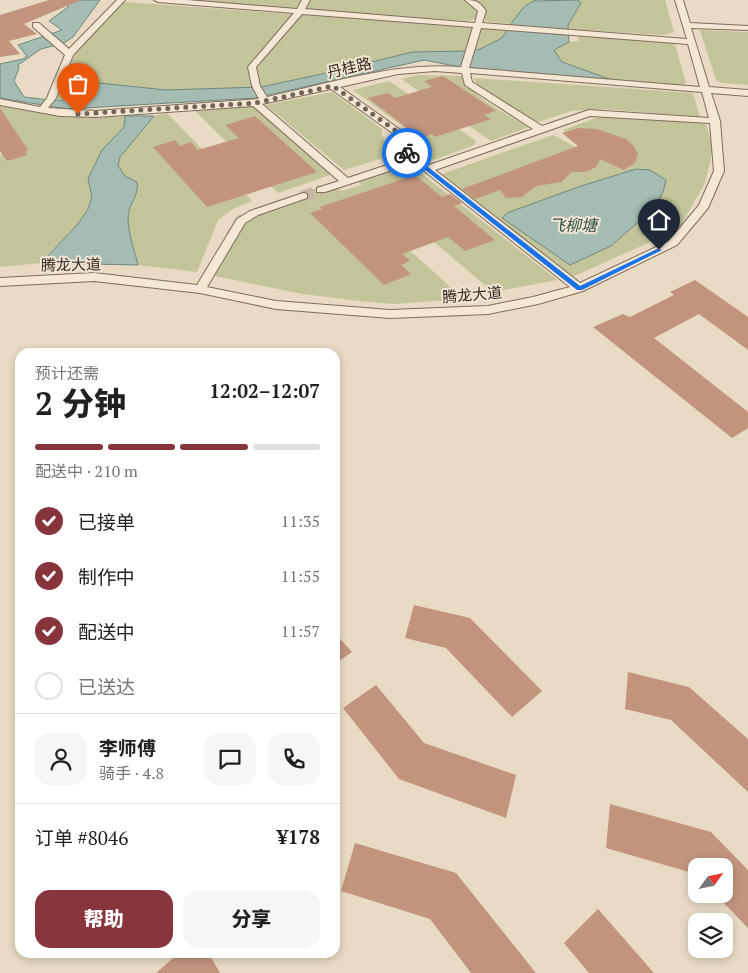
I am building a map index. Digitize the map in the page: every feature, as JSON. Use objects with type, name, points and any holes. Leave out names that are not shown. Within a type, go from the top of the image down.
[{"type":"street","points":[[44,109],[51,98],[69,54],[121,0]]},
{"type":"street","points":[[158,0],[692,42]]},
{"type":"street","points":[[306,0],[300,11],[252,67],[256,86],[261,101],[346,182]]},
{"type":"street","points":[[469,0],[478,5],[482,11],[480,25],[465,69],[468,83],[541,130]]},
{"type":"street","name":"腾龙大道","points":[[0,282],[94,277],[200,289],[276,305],[390,314],[488,310],[534,301],[580,288],[673,243],[704,206],[719,171],[715,121],[688,24],[679,0]]},
{"type":"street","points":[[688,24],[748,28]]},
{"type":"street","points":[[36,25],[69,54]]},
{"type":"street","name":"丹桂路","points":[[0,102],[60,113],[96,114],[261,101],[398,71],[435,68],[748,93]]},
{"type":"street","points":[[333,86],[399,133],[402,149],[580,288]]},
{"type":"street","points":[[429,169],[589,113],[606,112],[715,121]]},
{"type":"street","points":[[320,190],[416,159]]},
{"type":"street","points":[[200,289],[241,221],[254,213],[302,196]]},
{"type":"green space","points":[[185,0],[302,0],[293,9]]},
{"type":"green space","points":[[311,0],[465,0],[478,9],[476,19],[466,21],[306,10]]},
{"type":"green space","points":[[474,0],[539,0],[533,1],[510,24],[485,21],[485,10]]},
{"type":"green space","points":[[578,0],[665,0],[674,32],[664,35],[568,29],[568,25],[581,3]]},
{"type":"green space","points":[[125,2],[507,30],[502,38],[480,49],[462,52],[412,52],[261,87],[166,90],[99,83],[84,95],[73,99],[56,99],[77,49]]},
{"type":"green space","points":[[700,30],[748,32],[748,85],[722,83],[716,80]]},
{"type":"green space","points":[[576,34],[669,42],[675,45],[686,83],[682,85],[637,83],[605,79],[575,70],[562,62],[554,50],[569,42],[579,41]]},
{"type":"green space","points":[[418,75],[464,76],[474,92],[482,99],[529,127],[491,141],[401,79]]},
{"type":"green space","points":[[474,78],[693,93],[700,117],[605,109],[571,111],[535,123],[491,96],[477,84]]},
{"type":"green space","points":[[389,81],[476,141],[474,145],[434,160],[417,147],[408,130],[353,90]]},
{"type":"green space","points":[[332,92],[382,129],[382,136],[396,154],[344,170],[266,105]]},
{"type":"green space","points":[[0,105],[62,115],[93,117],[125,116],[124,127],[102,150],[88,179],[92,197],[88,209],[78,224],[41,263],[0,267],[0,156],[2,155],[0,151]]},
{"type":"green space","points":[[253,106],[333,174],[278,193],[195,111]]},
{"type":"green space","points":[[167,113],[252,201],[233,209],[218,220],[197,272],[138,265],[130,235],[128,217],[137,191],[137,182],[125,176],[118,167],[120,157],[154,116]]},
{"type":"green space","points":[[618,116],[706,124],[713,149],[705,183],[679,229],[570,278],[442,174],[553,135],[579,149],[587,146],[563,130],[596,118]],"holes":[[[636,169],[654,208],[632,226],[507,213],[581,186]]]},
{"type":"green space","points":[[403,159],[557,280],[493,292],[420,230],[397,239],[464,299],[394,304],[359,301],[303,294],[210,275],[228,231],[237,216],[332,183],[341,191],[362,185],[352,176]]},
{"type":"water","points":[[64,0],[100,0],[73,37],[64,43],[41,49],[18,65],[19,68],[14,81],[24,97],[55,100],[78,98],[99,83],[166,90],[261,87],[412,52],[471,51],[480,49],[502,38],[524,7],[533,1],[578,0],[581,3],[568,25],[569,42],[554,50],[562,62],[612,80],[460,67],[424,60],[255,98],[67,109],[0,98],[0,64],[23,59],[27,56],[18,45],[62,30],[49,21],[68,7],[68,3]]},
{"type":"water","points":[[125,116],[154,116],[120,157],[118,166],[125,176],[137,182],[137,191],[130,208],[128,223],[138,265],[41,263],[78,224],[88,209],[92,197],[88,179],[102,150],[124,127]]},
{"type":"water","name":"飞柳塘","points":[[636,169],[650,170],[666,180],[663,192],[654,208],[611,246],[570,265],[502,218],[507,213],[581,186]]},
{"type":"building","points":[[49,0],[81,0],[24,24],[37,34],[9,41],[20,54],[0,57],[0,15]]},
{"type":"building","points":[[443,76],[496,111],[484,115],[491,119],[435,137],[432,134],[420,138],[368,98],[388,93],[395,98],[432,87],[424,81]]},
{"type":"building","points":[[0,108],[28,150],[25,151],[27,155],[7,161],[0,151]]},
{"type":"building","points":[[255,116],[317,172],[207,207],[153,147],[175,140],[180,146],[191,142],[198,150],[239,138],[225,125]]},
{"type":"building","points":[[579,128],[597,129],[626,139],[634,146],[638,154],[635,163],[624,170],[600,159],[596,167],[586,172],[571,172],[562,182],[536,186],[522,197],[506,198],[500,190],[475,199],[462,189],[578,146],[562,133]]},
{"type":"building","points":[[415,175],[442,197],[450,194],[462,203],[454,206],[495,240],[465,251],[448,237],[402,254],[410,261],[401,265],[411,274],[384,285],[310,213],[322,209],[320,207]]},
{"type":"building","points":[[695,280],[748,317],[748,350],[699,314],[654,338],[748,412],[748,428],[732,438],[593,327],[623,314],[630,317],[674,295],[670,292]]},
{"type":"building","points":[[414,605],[470,618],[542,691],[512,717],[446,648],[405,638]]},
{"type":"building","points":[[340,639],[352,652],[340,660]]},
{"type":"building","points":[[628,672],[689,687],[748,739],[748,792],[671,720],[625,709]]},
{"type":"building","points":[[376,685],[424,743],[516,775],[506,818],[399,779],[343,708]]},
{"type":"building","points":[[610,804],[711,832],[748,870],[748,928],[724,903],[733,903],[733,858],[688,858],[688,872],[606,848]]},
{"type":"building","points":[[355,843],[456,873],[536,973],[471,973],[430,919],[341,891]]},
{"type":"building","points":[[598,909],[654,973],[589,973],[564,943]]},
{"type":"building","points":[[173,958],[211,958],[220,973],[156,973]]},
{"type":"tunnel","points":[[303,196],[321,190]]},
{"type":"way so far","points":[[78,114],[255,103],[333,86],[399,133],[402,149],[407,153]]},
{"type":"route","points":[[407,153],[580,288],[659,250]]}]
